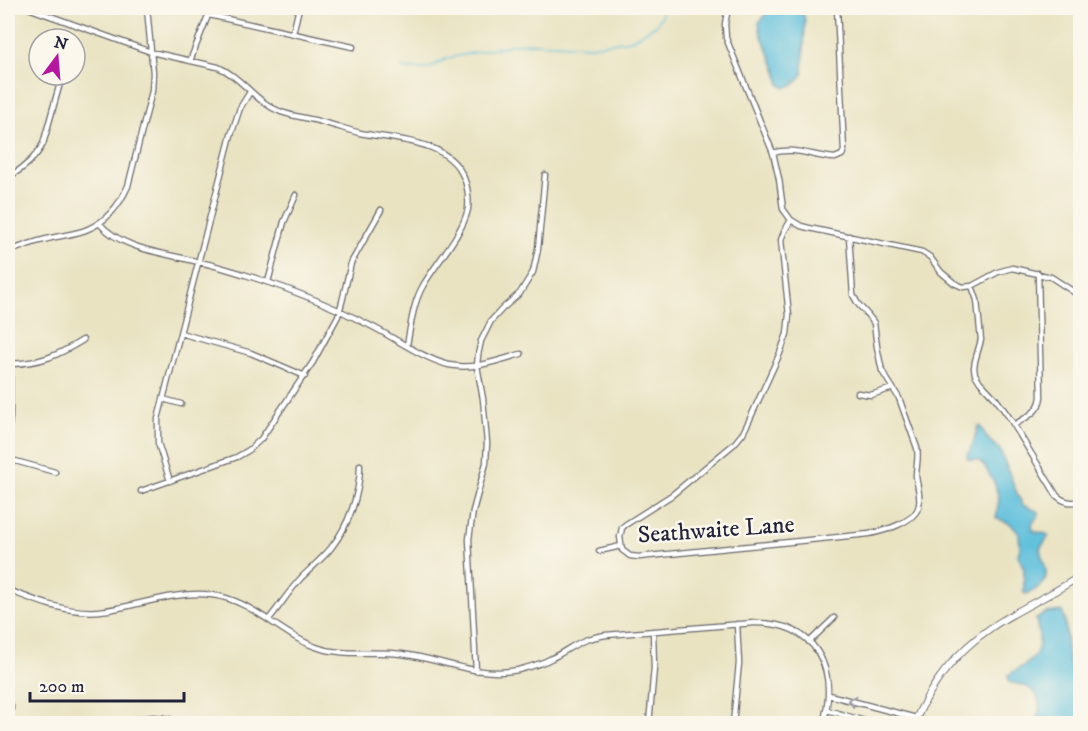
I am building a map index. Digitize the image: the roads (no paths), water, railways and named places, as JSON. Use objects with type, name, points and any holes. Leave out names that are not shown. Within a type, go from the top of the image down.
[{"type":"main road","points":[[915,721],[937,680],[977,638],[991,627],[1080,576]]},
{"type":"street","points":[[28,8],[151,52],[224,70],[266,105],[283,112],[360,133],[432,148],[452,160],[462,173],[467,187],[468,202],[465,217],[418,297],[407,345]]},
{"type":"street","points":[[8,252],[46,239],[87,230],[116,208],[123,196],[128,186],[152,91],[153,73],[147,8]]},
{"type":"street","points":[[190,61],[211,8]]},
{"type":"street","points":[[293,33],[299,8]]},
{"type":"street","points":[[728,8],[725,24],[726,38],[773,153],[782,205],[791,220],[801,226],[922,252],[930,257],[941,272],[963,287],[972,286],[1007,268],[1018,268],[1051,277],[1080,296]]},
{"type":"street","points":[[773,153],[786,149],[835,158],[842,155],[844,151],[837,8]]},
{"type":"street","points":[[208,15],[353,47]]},
{"type":"street","points":[[8,177],[19,171],[38,154],[59,87]]},
{"type":"street","points":[[170,481],[159,451],[158,419],[234,125],[240,108],[250,92]]},
{"type":"street","points":[[476,671],[469,539],[473,511],[486,463],[487,443],[477,366],[481,341],[487,327],[496,315],[520,293],[535,265],[545,175]]},
{"type":"street","points":[[268,282],[284,222],[296,195]]},
{"type":"street","points":[[141,491],[237,457],[256,445],[305,376],[331,330],[340,310],[351,264],[381,210]]},
{"type":"street","name":"Seathwaite Lane","points":[[791,220],[781,240],[789,315],[787,334],[746,427],[734,444],[712,463],[665,500],[622,528],[621,546],[626,554],[639,557],[869,534],[906,521],[914,515],[919,505],[916,476],[918,453],[899,398],[885,377],[880,364],[874,323],[853,295],[849,236]]},
{"type":"street","points":[[99,223],[108,233],[126,243],[199,261],[268,282],[340,310],[431,358],[447,364],[477,366],[521,354]]},
{"type":"street","points":[[1014,425],[1036,411],[1040,402],[1038,273]]},
{"type":"street","points":[[972,286],[977,300],[981,340],[975,361],[975,374],[1001,405],[1057,496],[1065,502],[1080,501]]},
{"type":"street","points":[[8,300],[10,364],[8,431]]},
{"type":"street","points":[[180,333],[245,351],[305,376]]},
{"type":"street","points":[[10,364],[44,360],[83,340]]},
{"type":"street","points":[[858,393],[872,395],[893,388]]},
{"type":"street","points":[[163,399],[181,404]]},
{"type":"street","points":[[8,459],[54,472]]},
{"type":"street","points":[[269,619],[300,579],[331,548],[345,525],[360,481],[360,465]]},
{"type":"street","points":[[599,551],[621,546]]},
{"type":"street","points":[[8,590],[54,606],[89,611],[107,610],[178,595],[212,595],[238,602],[302,641],[327,651],[402,654],[476,671],[499,672],[541,663],[589,639],[606,635],[765,622],[781,625],[796,632],[809,642],[820,656],[828,678],[829,695],[823,723]]},
{"type":"street","points":[[809,642],[834,618]]},
{"type":"street","points":[[733,723],[739,663],[737,624]]},
{"type":"street","points":[[648,723],[654,668],[653,631]]},
{"type":"street","points":[[829,695],[915,721]]},
{"type":"street","points":[[8,702],[11,706],[8,713]]},
{"type":"street","points":[[827,710],[875,723]]},
{"type":"street","points":[[121,723],[144,717],[158,717],[182,723]]},
{"type":"water","points":[[770,8],[799,8],[803,12],[805,21],[803,74],[795,84],[785,88],[780,85],[777,71],[761,34],[759,23]]},
{"type":"water","points":[[978,426],[1000,450],[1023,505],[1039,514],[1033,523],[1033,531],[1049,536],[1040,548],[1046,570],[1045,579],[1037,588],[1026,594],[1024,593],[1024,569],[1018,555],[1019,534],[1011,524],[996,518],[999,499],[995,484],[984,465],[967,457]]},
{"type":"water","points":[[1062,611],[1068,660],[1075,684],[1080,723],[1033,723],[1039,709],[1036,696],[1027,687],[1009,682],[1008,675],[1027,664],[1038,649],[1039,634],[1036,619],[1046,613]]},
{"type":"waterway","points":[[401,67],[428,69],[448,58],[516,44],[591,46],[631,40],[656,25],[662,15],[662,8]]}]
